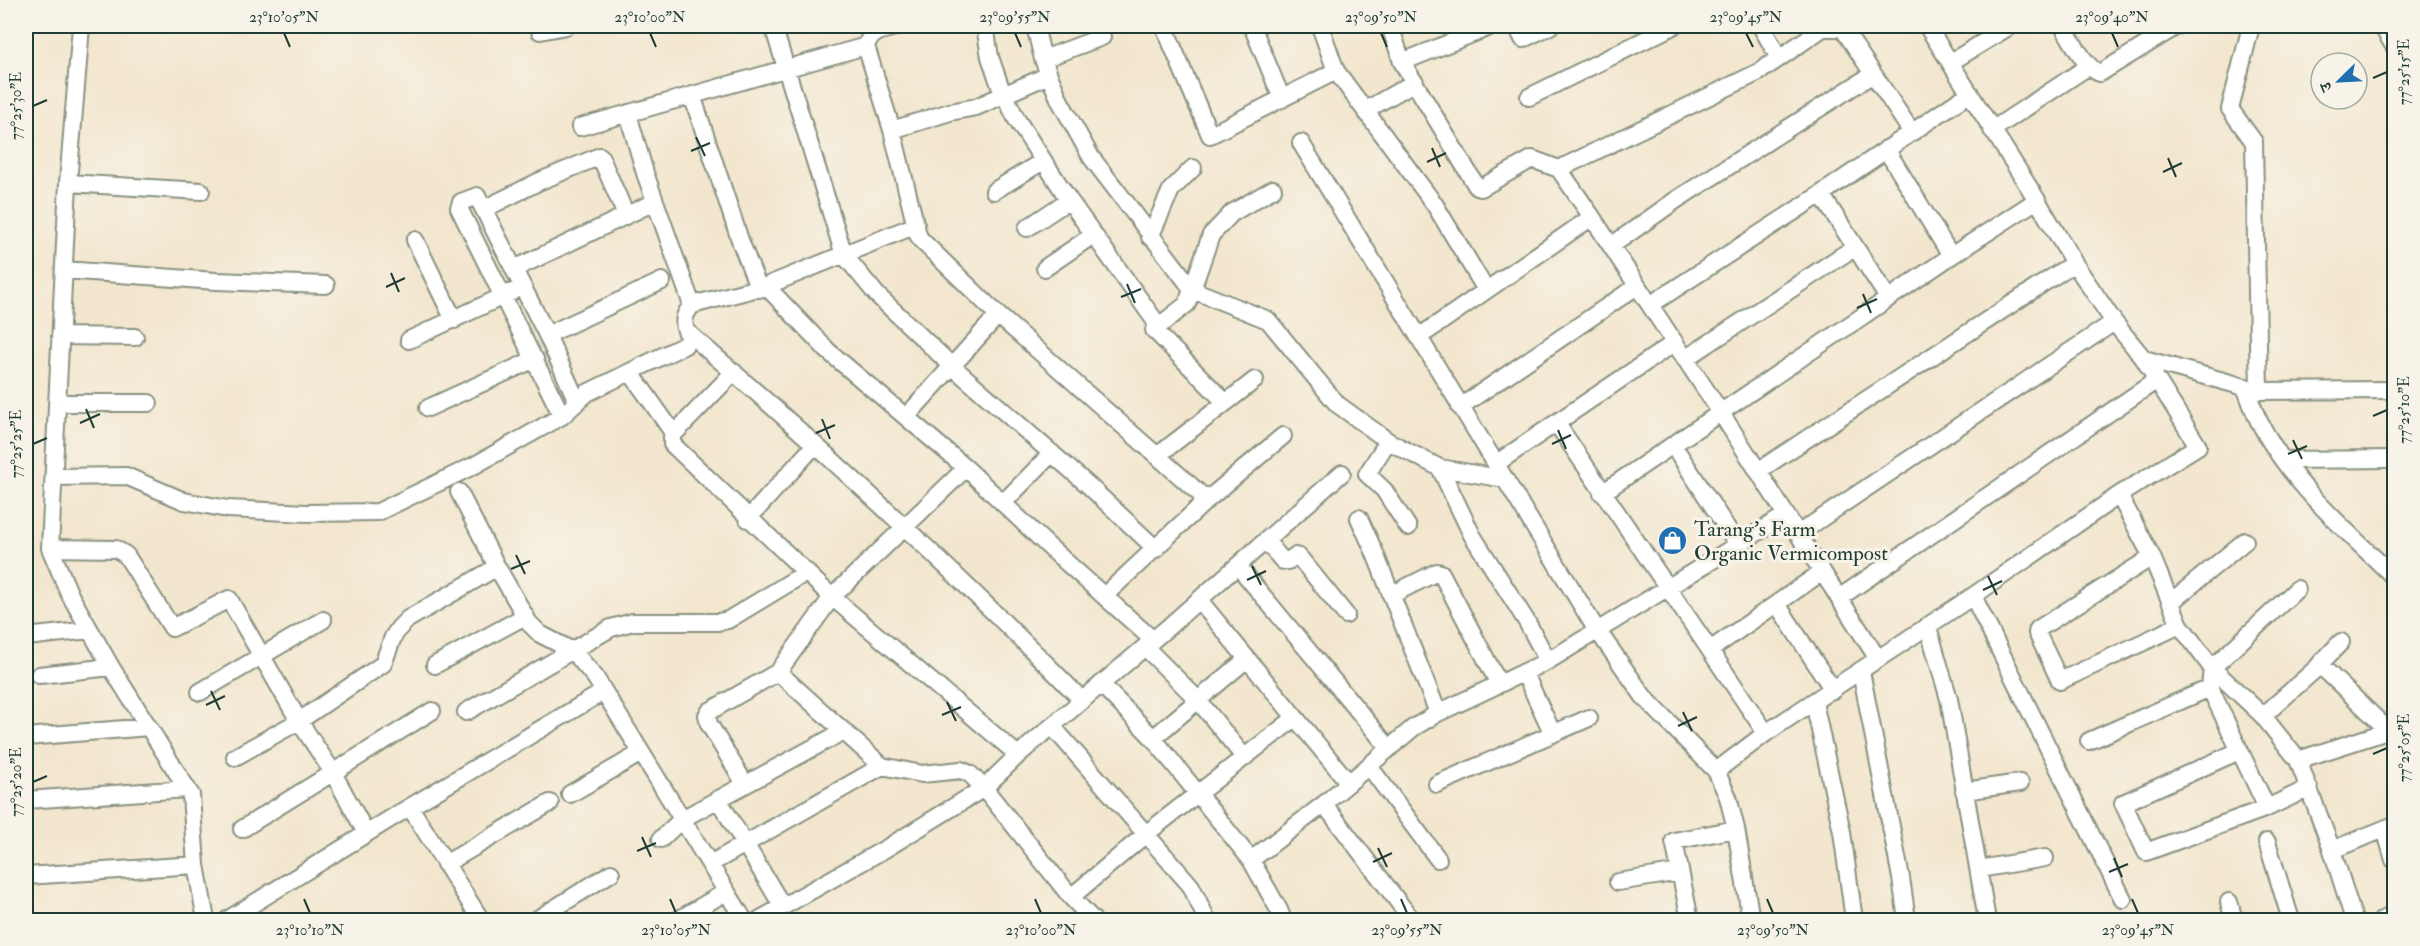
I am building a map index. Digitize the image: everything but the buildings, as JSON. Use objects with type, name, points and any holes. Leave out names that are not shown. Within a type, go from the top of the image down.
[{"type":"street","points":[[81,26],[68,183],[50,548],[60,575],[111,667],[192,795],[196,866],[206,921]]},
{"type":"street","points":[[540,31],[566,26]]},
{"type":"street","points":[[773,26],[844,255],[877,295],[952,366],[1052,453],[1156,549]]},
{"type":"street","points":[[580,127],[866,46],[871,37],[879,32],[901,26]]},
{"type":"street","points":[[985,26],[990,57],[1004,95],[1017,120],[1093,235],[1158,325]]},
{"type":"street","points":[[1035,26],[1046,67],[1060,101],[1091,157],[1150,237],[1173,262],[1193,290],[1268,320],[1337,404],[1382,436],[1440,468],[1505,478]]},
{"type":"street","points":[[1165,26],[1210,135],[1336,70]]},
{"type":"street","points":[[1252,26],[1282,99]]},
{"type":"street","points":[[1320,26],[1336,70],[1435,205],[1486,290]]},
{"type":"street","points":[[1390,26],[1402,62],[1477,187],[1481,188],[1532,159],[1559,170],[1721,413],[1878,659]]},
{"type":"street","points":[[1402,62],[1492,26]]},
{"type":"street","points":[[1517,26],[1523,39],[1550,26]]},
{"type":"street","points":[[1529,97],[1673,26]]},
{"type":"street","points":[[1761,26],[1779,58]]},
{"type":"street","points":[[1559,170],[1759,72],[1823,28],[1849,26],[1873,74],[1911,131]]},
{"type":"street","points":[[1716,771],[1766,733],[1928,627],[2118,495],[2198,447],[2144,359],[2114,322],[2074,263],[1927,26]]},
{"type":"street","points":[[1951,62],[2010,26]]},
{"type":"street","points":[[2068,27],[2089,66],[2100,73],[2177,26]]},
{"type":"street","points":[[2251,26],[2230,109],[2254,142],[2252,389],[2260,424],[2311,497],[2394,578]]},
{"type":"street","points":[[2382,26],[2394,46]]},
{"type":"street","points":[[892,130],[950,112],[976,107],[1004,95],[1046,67],[1102,37]]},
{"type":"street","points":[[866,46],[892,130],[921,240],[998,315],[1207,500]]},
{"type":"street","points":[[1992,130],[2089,66]]},
{"type":"street","points":[[1611,246],[1676,200],[1873,74]]},
{"type":"street","points":[[1366,110],[1415,82]]},
{"type":"street","points":[[1650,305],[1821,194],[1970,93]]},
{"type":"street","points":[[692,95],[741,243],[762,287],[828,351],[966,468],[1104,596],[1149,643],[1244,757]]},
{"type":"street","points":[[628,114],[645,173],[692,305]]},
{"type":"street","points":[[1301,143],[1598,631],[1644,697],[1716,771],[1728,796],[1736,829],[1751,921]]},
{"type":"street","points":[[1886,149],[1951,256]]},
{"type":"street","points":[[484,209],[538,182],[600,156],[626,215]]},
{"type":"street","points":[[994,191],[1043,161]]},
{"type":"street","points":[[1150,237],[1171,190],[1193,168]]},
{"type":"street","points":[[68,183],[201,191]]},
{"type":"street","points":[[1225,402],[1155,332],[1154,328],[1186,304],[1193,290],[1210,235],[1232,213],[1273,189]]},
{"type":"street","points":[[1821,194],[1888,298]]},
{"type":"street","points":[[562,416],[459,204],[476,195],[577,401]]},
{"type":"street","points":[[1027,228],[1069,200]]},
{"type":"street","points":[[1602,493],[1888,298],[2037,200]]},
{"type":"street","points":[[514,269],[646,206]]},
{"type":"street","points":[[1419,337],[1592,217]]},
{"type":"street","points":[[916,225],[762,287],[692,305],[685,314],[686,331],[904,527],[1082,700]]},
{"type":"street","points":[[1045,268],[1093,235]]},
{"type":"street","points":[[415,240],[453,320]]},
{"type":"street","points":[[1685,359],[1855,247]]},
{"type":"street","points":[[1758,471],[2074,263]]},
{"type":"street","points":[[64,270],[216,281],[326,285]]},
{"type":"street","points":[[547,336],[662,281]]},
{"type":"street","points":[[1460,407],[1637,286]]},
{"type":"street","points":[[409,340],[523,287]]},
{"type":"street","points":[[907,416],[998,315]]},
{"type":"street","points":[[1798,534],[2114,322]]},
{"type":"street","points":[[60,336],[135,337]]},
{"type":"street","points":[[1497,463],[1674,343]]},
{"type":"street","points":[[54,477],[126,476],[184,501],[228,509],[307,513],[378,512],[452,477],[562,416],[587,393],[685,345]]},
{"type":"street","points":[[428,408],[536,359]]},
{"type":"street","points":[[2144,359],[2252,389],[2394,390]]},
{"type":"street","points":[[734,372],[674,434],[672,444],[832,597],[1018,754]]},
{"type":"street","points":[[631,373],[674,434]]},
{"type":"street","points":[[1157,456],[1255,380]]},
{"type":"street","points":[[1839,598],[2157,380]]},
{"type":"street","points":[[57,403],[149,403]]},
{"type":"street","points":[[1557,424],[1766,733]]},
{"type":"street","points":[[1104,596],[1207,500],[1282,436]]},
{"type":"street","points":[[1382,436],[1367,474],[1384,490],[1408,527]]},
{"type":"street","points":[[1673,445],[1738,545]]},
{"type":"street","points":[[748,519],[814,446]]},
{"type":"street","points":[[1003,503],[1052,453]]},
{"type":"street","points":[[2283,460],[2394,459]]},
{"type":"street","points":[[745,784],[710,724],[707,716],[710,711],[778,672],[832,597],[966,468]]},
{"type":"street","points":[[1440,468],[1473,534],[1548,661]]},
{"type":"street","points":[[759,921],[885,849],[984,788],[1018,754],[1238,566],[1342,473]]},
{"type":"street","points":[[459,492],[525,616],[540,634],[573,651],[595,677],[744,921]]},
{"type":"street","points":[[2118,495],[2152,557],[2180,625],[2212,668],[2263,716],[2298,760],[2332,850],[2354,921]]},
{"type":"street","points":[[1251,860],[1324,804],[1413,728],[1438,713],[1548,661],[1786,515]]},
{"type":"street","points":[[1359,518],[1438,713]]},
{"type":"street","points":[[1266,541],[1283,561],[1288,561],[1295,556],[1299,558],[1346,615]]},
{"type":"street","points":[[2171,602],[2245,541]]},
{"type":"street","points":[[50,548],[116,549],[122,552],[172,628],[229,598],[299,721],[332,771],[366,833]]},
{"type":"street","points":[[2152,557],[2038,629],[2037,633],[2060,681],[2180,625]]},
{"type":"street","points":[[1238,566],[1389,748]]},
{"type":"street","points":[[235,757],[299,721],[383,664],[393,637],[408,619],[497,567]]},
{"type":"street","points":[[466,712],[611,628],[633,622],[728,620],[807,572]]},
{"type":"street","points":[[1391,595],[1437,572],[1441,573],[1499,684]]},
{"type":"street","points":[[1710,650],[1822,572]]},
{"type":"street","points":[[2267,808],[2211,688],[2212,668],[2297,589]]},
{"type":"street","points":[[1973,596],[2123,899]]},
{"type":"street","points":[[1198,600],[1349,783]]},
{"type":"street","points":[[1776,604],[1833,690]]},
{"type":"street","points":[[435,665],[525,616]]},
{"type":"street","points":[[200,692],[322,620]]},
{"type":"street","points":[[1928,627],[1949,699],[1987,921]]},
{"type":"street","points":[[26,637],[90,630]]},
{"type":"street","points":[[2263,716],[2342,642]]},
{"type":"street","points":[[1153,738],[1247,659]]},
{"type":"street","points":[[2319,665],[2392,730]]},
{"type":"street","points":[[39,675],[111,667]]},
{"type":"street","points":[[1861,671],[1901,878],[1907,921]]},
{"type":"street","points":[[778,672],[882,766],[922,774],[961,770],[970,774],[984,788],[1091,920]]},
{"type":"street","points":[[1524,672],[1553,734]]},
{"type":"street","points":[[1101,684],[1153,738],[1251,860],[1283,921]]},
{"type":"street","points":[[2090,741],[2211,688]]},
{"type":"street","points":[[227,921],[366,833],[603,692]]},
{"type":"street","points":[[1814,702],[1842,832],[1854,921]]},
{"type":"street","points":[[242,829],[432,711]]},
{"type":"street","points":[[1071,897],[1147,833],[1295,718]]},
{"type":"street","points":[[1437,784],[1589,718]]},
{"type":"street","points":[[1052,726],[1191,886],[1207,921]]},
{"type":"street","points":[[26,737],[149,727]]},
{"type":"street","points":[[2298,760],[2392,730]]},
{"type":"street","points":[[661,839],[682,819],[843,731]]},
{"type":"street","points":[[2239,751],[2123,803],[2146,852],[2149,853],[2267,808],[2309,788]]},
{"type":"street","points":[[570,794],[641,753]]},
{"type":"street","points":[[710,864],[882,766]]},
{"type":"street","points":[[1369,766],[1438,859]]},
{"type":"street","points":[[1964,791],[2020,783]]},
{"type":"street","points":[[26,800],[187,789]]},
{"type":"street","points":[[718,799],[783,907]]},
{"type":"street","points":[[445,864],[550,803]]},
{"type":"street","points":[[1324,804],[1410,920]]},
{"type":"street","points":[[410,807],[481,921]]},
{"type":"street","points":[[2332,850],[2390,827],[2394,860]]},
{"type":"street","points":[[1690,921],[1674,841],[1736,829]]},
{"type":"street","points":[[2267,842],[2291,921]]},
{"type":"street","points":[[1979,870],[2045,858]]},
{"type":"street","points":[[26,876],[196,866]]},
{"type":"street","points":[[1618,882],[1680,872]]},
{"type":"street","points":[[536,921],[611,873]]},
{"type":"street","points":[[678,921],[726,892]]},
{"type":"street","points":[[2229,902],[2234,921]]},
{"type":"street","points":[[2382,921],[2394,915]]},
{"type":"place","name":"Tarang's Farm Organic Vermicompost","points":[[1673,541]]}]
